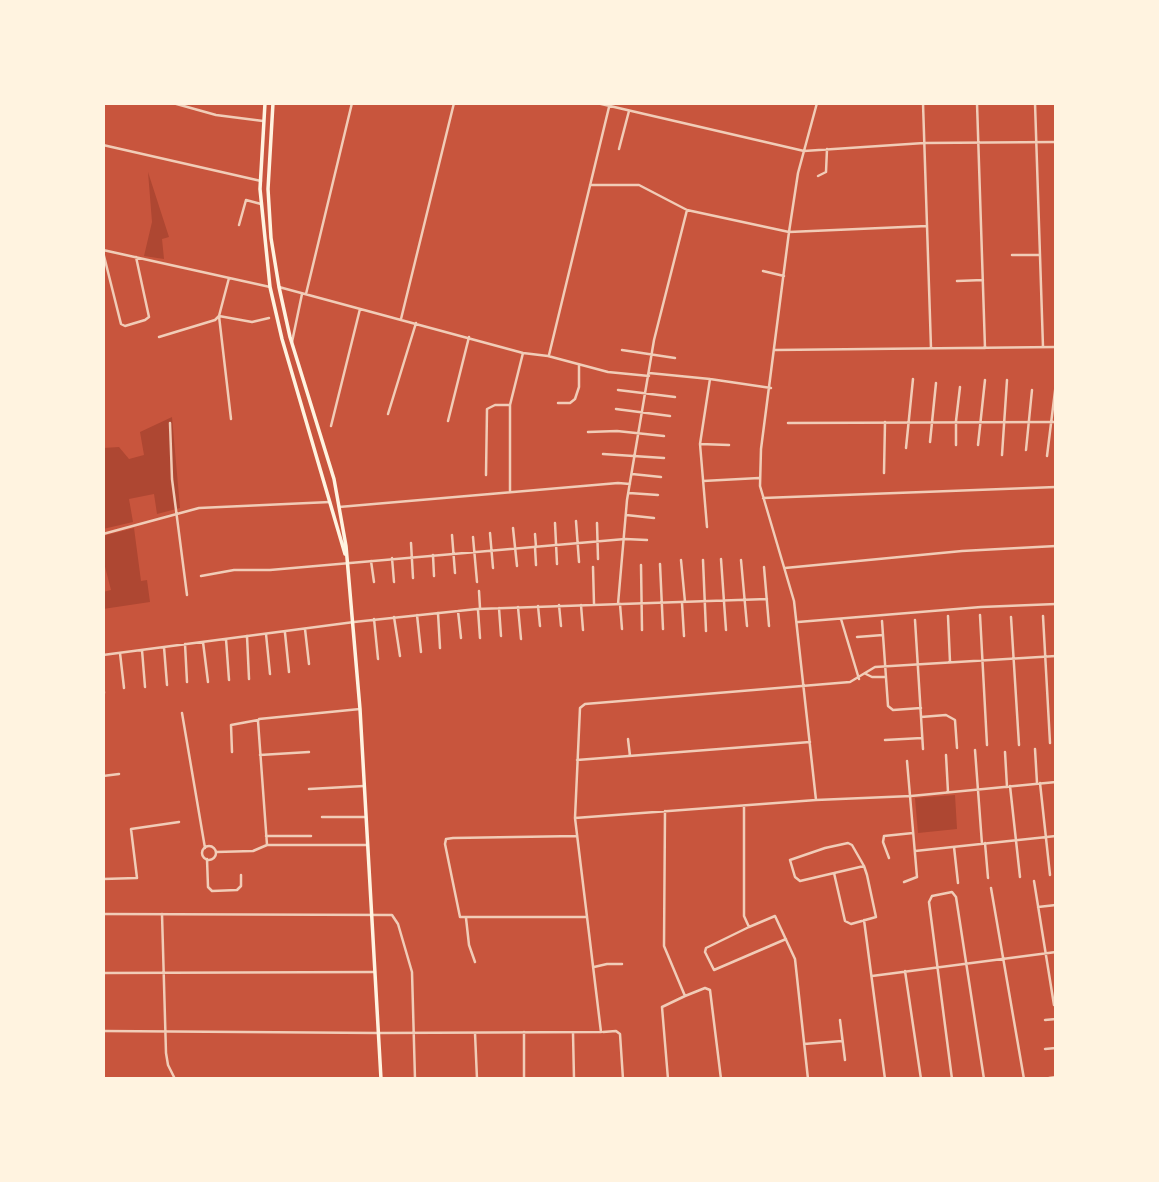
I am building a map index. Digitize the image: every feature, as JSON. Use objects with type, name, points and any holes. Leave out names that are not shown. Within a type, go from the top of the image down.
[{"type":"main road","points":[[265,103],[261,204],[270,287],[282,339],[346,560]]},
{"type":"main road","points":[[273,103],[268,189],[271,238],[292,343],[334,479],[354,621],[381,1079]]},
{"type":"street","points":[[173,103],[216,115],[263,121]]},
{"type":"street","points":[[292,343],[352,103]]},
{"type":"street","points":[[401,319],[454,103]]},
{"type":"street","points":[[597,103],[804,150],[924,144],[1056,142]]},
{"type":"street","points":[[816,800],[798,622],[785,568],[763,498],[760,478],[761,449],[771,388],[789,232],[804,150],[817,103]]},
{"type":"street","points":[[923,103],[931,348]]},
{"type":"street","points":[[977,103],[985,348]]},
{"type":"street","points":[[1035,103],[1043,347]]},
{"type":"street","points":[[548,356],[609,105]]},
{"type":"street","points":[[619,149],[629,111]]},
{"type":"street","points":[[103,145],[261,181]]},
{"type":"street","points":[[818,176],[826,172],[827,149]]},
{"type":"street","points":[[590,185],[639,185],[687,210],[789,232],[927,226]]},
{"type":"street","points":[[239,225],[246,200],[261,204]]},
{"type":"street","points":[[622,629],[619,604],[630,484],[652,354],[687,210]]},
{"type":"street","points":[[136,257],[149,317],[125,326],[121,324],[103,251],[136,257],[270,287]]},
{"type":"street","points":[[1012,255],[1040,255]]},
{"type":"street","points":[[763,271],[784,276]]},
{"type":"street","points":[[229,278],[219,316],[231,419]]},
{"type":"street","points":[[957,281],[983,280]]},
{"type":"street","points":[[279,287],[523,353],[548,356],[608,372],[710,379],[771,388]]},
{"type":"street","points":[[331,426],[360,309]]},
{"type":"street","points":[[159,337],[210,322],[219,316],[252,322],[269,318]]},
{"type":"street","points":[[388,414],[416,323]]},
{"type":"street","points":[[448,421],[469,337]]},
{"type":"street","points":[[775,350],[1056,347]]},
{"type":"street","points":[[622,350],[674,358]]},
{"type":"street","points":[[510,492],[510,405],[523,353]]},
{"type":"street","points":[[558,403],[575,399],[579,387],[579,365]]},
{"type":"street","points":[[707,527],[700,444],[710,379]]},
{"type":"street","points":[[906,448],[913,379]]},
{"type":"street","points":[[978,445],[985,380]]},
{"type":"street","points":[[1002,454],[1007,380]]},
{"type":"street","points":[[930,442],[936,383]]},
{"type":"street","points":[[1047,456],[1056,383]]},
{"type":"street","points":[[956,445],[960,387]]},
{"type":"street","points":[[618,390],[675,397]]},
{"type":"street","points":[[1026,450],[1032,390]]},
{"type":"street","points":[[486,475],[487,409],[495,405],[510,405]]},
{"type":"street","points":[[616,409],[670,416]]},
{"type":"street","points":[[884,473],[885,422]]},
{"type":"street","points":[[788,423],[1056,422]]},
{"type":"street","points":[[170,423],[172,479],[187,594]]},
{"type":"street","points":[[588,432],[617,431],[664,436]]},
{"type":"street","points":[[700,444],[729,445]]},
{"type":"street","points":[[603,454],[664,458]]},
{"type":"street","points":[[632,474],[661,477]]},
{"type":"street","points":[[703,481],[760,478]]},
{"type":"street","points":[[339,508],[630,484]]},
{"type":"street","points":[[763,498],[1056,486]]},
{"type":"street","points":[[629,493],[658,495]]},
{"type":"street","points":[[103,534],[199,508],[330,502]]},
{"type":"street","points":[[626,515],[654,518]]},
{"type":"street","points":[[576,521],[579,562]]},
{"type":"street","points":[[555,523],[556,564]]},
{"type":"street","points":[[597,523],[598,559]]},
{"type":"street","points":[[513,528],[517,566]]},
{"type":"street","points":[[490,533],[493,568]]},
{"type":"street","points":[[535,534],[536,565]]},
{"type":"street","points":[[452,535],[455,573]]},
{"type":"street","points":[[473,537],[477,582]]},
{"type":"street","points":[[201,576],[234,570],[270,570],[346,560],[624,539],[647,540]]},
{"type":"street","points":[[411,543],[413,578]]},
{"type":"street","points":[[785,568],[962,551],[1056,546]]},
{"type":"street","points":[[433,555],[434,576]]},
{"type":"street","points":[[392,558],[394,582]]},
{"type":"street","points":[[721,559],[726,630]]},
{"type":"street","points":[[371,560],[373,582]]},
{"type":"street","points":[[681,560],[684,636]]},
{"type":"street","points":[[704,560],[706,631]]},
{"type":"street","points":[[741,560],[747,626]]},
{"type":"street","points":[[660,564],[663,629]]},
{"type":"street","points":[[641,565],[642,630]]},
{"type":"street","points":[[593,567],[594,604]]},
{"type":"street","points":[[764,567],[769,626]]},
{"type":"street","points":[[479,591],[481,638]]},
{"type":"street","points":[[103,655],[354,621],[479,609],[766,598]]},
{"type":"street","points":[[798,622],[981,607],[1056,604]]},
{"type":"street","points":[[581,605],[583,631]]},
{"type":"street","points":[[538,606],[540,626]]},
{"type":"street","points":[[559,606],[561,625]]},
{"type":"street","points":[[518,607],[521,639]]},
{"type":"street","points":[[499,608],[501,636]]},
{"type":"street","points":[[458,611],[461,638]]},
{"type":"street","points":[[438,613],[440,648]]},
{"type":"street","points":[[417,615],[421,652]]},
{"type":"street","points":[[980,615],[987,745]]},
{"type":"street","points":[[1043,616],[1050,743]]},
{"type":"street","points":[[394,617],[400,656]]},
{"type":"street","points":[[948,617],[950,662]]},
{"type":"street","points":[[1011,617],[1019,745]]},
{"type":"street","points":[[374,619],[378,659]]},
{"type":"street","points":[[841,619],[859,679]]},
{"type":"street","points":[[915,620],[923,749]]},
{"type":"street","points":[[882,621],[889,708],[921,708]]},
{"type":"street","points":[[305,629],[309,664]]},
{"type":"street","points":[[285,632],[289,672]]},
{"type":"street","points":[[266,634],[270,674]]},
{"type":"street","points":[[857,637],[883,635]]},
{"type":"street","points":[[247,636],[248,679]]},
{"type":"street","points":[[226,639],[229,680]]},
{"type":"street","points":[[203,642],[208,682]]},
{"type":"street","points":[[185,644],[187,682]]},
{"type":"street","points":[[164,647],[167,685]]},
{"type":"street","points":[[142,650],[145,687]]},
{"type":"street","points":[[120,653],[124,688]]},
{"type":"street","points":[[601,1032],[575,818],[580,708],[585,704],[850,682],[859,679],[871,669],[885,666],[1056,656]]},
{"type":"street","points":[[866,674],[886,677]]},
{"type":"street","points":[[103,684],[104,693]]},
{"type":"street","points":[[232,752],[231,725],[359,709]]},
{"type":"street","points":[[182,713],[205,848],[203,854],[207,859],[208,887],[212,891],[237,890],[241,886],[241,875]]},
{"type":"street","points":[[921,717],[946,715],[955,720],[957,748]]},
{"type":"street","points":[[258,720],[267,845]]},
{"type":"street","points":[[885,740],[922,738]]},
{"type":"street","points":[[628,739],[630,757]]},
{"type":"street","points":[[577,760],[810,742]]},
{"type":"street","points":[[1035,749],[1050,875]]},
{"type":"street","points":[[975,750],[988,878]]},
{"type":"street","points":[[260,755],[309,752]]},
{"type":"street","points":[[1005,752],[1020,877]]},
{"type":"street","points":[[946,755],[948,792]]},
{"type":"street","points":[[904,882],[917,877],[907,761]]},
{"type":"street","points":[[103,776],[119,774]]},
{"type":"street","points":[[575,818],[816,800],[911,796],[1056,782]]},
{"type":"street","points":[[309,789],[364,786]]},
{"type":"street","points":[[744,806],[744,912],[749,927]]},
{"type":"street","points":[[665,811],[664,946],[685,996]]},
{"type":"street","points":[[322,817],[365,817]]},
{"type":"street","points":[[103,879],[137,878],[131,829],[179,822]]},
{"type":"street","points":[[889,858],[883,842],[884,836],[913,832]]},
{"type":"street","points":[[266,836],[311,836]]},
{"type":"street","points":[[577,836],[446,839],[445,844],[457,913],[460,917],[587,916]]},
{"type":"street","points":[[915,851],[1056,836]]},
{"type":"street","points":[[834,873],[847,923],[864,920],[876,917],[864,866],[852,845],[848,843],[790,860],[797,880],[864,866]]},
{"type":"street","points":[[205,848],[211,847],[216,852],[253,851],[267,845],[367,845]]},
{"type":"street","points":[[954,847],[958,883]]},
{"type":"street","points":[[207,859],[214,858],[216,852]]},
{"type":"street","points":[[1034,881],[1054,1005]]},
{"type":"street","points":[[991,888],[1024,1079]]},
{"type":"street","points":[[952,1079],[929,900],[932,896],[952,892],[956,897],[984,1079]]},
{"type":"street","points":[[1038,906],[1056,905]]},
{"type":"street","points":[[103,914],[392,915],[398,923],[412,972],[415,1079]]},
{"type":"street","points":[[162,914],[166,1059],[175,1079]]},
{"type":"street","points":[[786,939],[714,970],[705,952],[706,948],[775,916],[786,939],[796,965],[808,1079]]},
{"type":"street","points":[[466,918],[469,945],[475,961]]},
{"type":"street","points":[[864,920],[885,1079]]},
{"type":"street","points":[[872,976],[1056,952]]},
{"type":"street","points":[[594,967],[622,964]]},
{"type":"street","points":[[905,971],[921,1079]]},
{"type":"street","points":[[103,973],[375,972]]},
{"type":"street","points":[[668,1079],[662,1007],[705,988],[711,992],[721,1079]]},
{"type":"street","points":[[1045,1020],[1056,1019]]},
{"type":"street","points":[[840,1020],[845,1060]]},
{"type":"street","points":[[103,1031],[616,1031],[620,1034],[624,1079]]},
{"type":"street","points":[[475,1032],[477,1079]]},
{"type":"street","points":[[524,1032],[524,1079]]},
{"type":"street","points":[[573,1032],[574,1079]]},
{"type":"street","points":[[804,1044],[842,1041]]},
{"type":"street","points":[[1045,1049],[1056,1048]]},
{"type":"street","points":[[1049,1078],[1056,1077]]},
{"type":"shaded area","points":[[148,172],[169,237],[162,239],[164,259],[144,256],[152,222]]},
{"type":"shaded area","points":[[172,417],[180,508],[157,514],[154,494],[129,499],[133,522],[103,529],[103,448],[119,447],[129,459],[144,455],[140,432]]},
{"type":"shaded area","points":[[134,528],[141,581],[147,580],[150,602],[103,609],[103,592],[111,590],[103,559],[103,536]]},
{"type":"shaded area","points":[[955,795],[957,829],[918,833],[915,798]]}]
